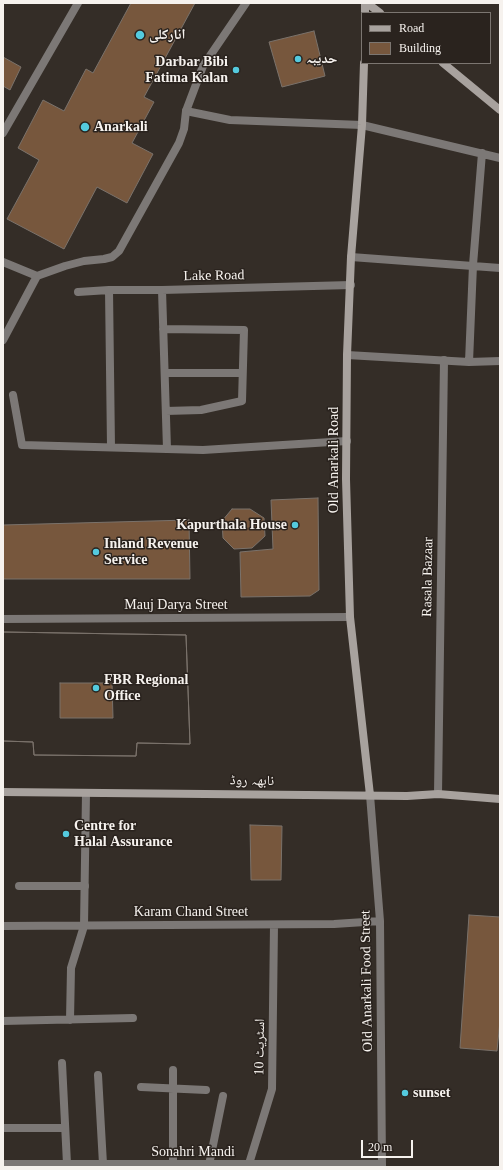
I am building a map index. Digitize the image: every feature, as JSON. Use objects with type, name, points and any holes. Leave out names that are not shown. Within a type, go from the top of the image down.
[{"type":"street","points":[[3,134],[78,3]]},
{"type":"street","points":[[3,262],[37,276],[77,263],[112,257],[118,251],[179,143],[184,129],[186,111],[203,66],[246,3]]},
{"type":"street","points":[[366,3],[379,12]]},
{"type":"street","name":"Old Anarkali Road","points":[[364,64],[362,125],[351,257],[347,355],[346,479],[350,617],[370,795]]},
{"type":"street","points":[[444,64],[500,110]]},
{"type":"street","points":[[186,111],[230,120],[362,125],[500,158]]},
{"type":"street","points":[[469,362],[473,265],[482,153]]},
{"type":"street","points":[[351,257],[500,268]]},
{"type":"street","points":[[3,340],[37,276]]},
{"type":"street","name":"Lake Road","points":[[78,292],[109,290],[350,285]]},
{"type":"street","points":[[109,290],[111,447]]},
{"type":"street","points":[[162,290],[167,449]]},
{"type":"street","points":[[163,329],[244,330],[242,401],[201,410],[166,411]]},
{"type":"street","points":[[347,355],[469,362],[500,362]]},
{"type":"street","name":"Rasala Bazaar","points":[[438,794],[444,360]]},
{"type":"street","points":[[164,373],[242,373]]},
{"type":"street","points":[[13,395],[22,445],[203,450],[347,441]]},
{"type":"street","name":"Mauj Darya Street","points":[[3,619],[350,617]]},
{"type":"street","name":"نابھہ روڈ","points":[[3,792],[407,796],[438,794],[500,799]]},
{"type":"street","points":[[70,1020],[71,968],[84,926],[86,793]]},
{"type":"street","name":"Old Anarkali Food Street","points":[[370,795],[380,921],[382,1165]]},
{"type":"street","points":[[19,886],[85,886]]},
{"type":"street","name":"Karam Chand Street","points":[[3,926],[274,925],[334,924],[380,921]]},
{"type":"street","name":"اسٹریٹ 10","points":[[248,1166],[272,1089],[274,925]]},
{"type":"street","points":[[3,1021],[133,1018]]},
{"type":"street","points":[[62,1063],[66,1164]]},
{"type":"street","points":[[173,1070],[173,1164]]},
{"type":"street","points":[[98,1075],[103,1164]]},
{"type":"street","points":[[141,1087],[206,1090]]},
{"type":"street","points":[[209,1165],[223,1096]]},
{"type":"street","points":[[3,1128],[65,1128]]},
{"type":"street","name":"Sonahri Mandi","points":[[3,1164],[173,1164],[248,1166],[382,1165]]},
{"type":"building","name":"Anarkali","points":[[131,3],[195,3],[144,97],[154,102],[132,143],[153,154],[127,203],[97,187],[64,249],[7,219],[39,160],[18,148],[43,100],[64,111],[86,69],[93,73]]},
{"type":"building","name":"حدیبہ","points":[[314,31],[325,76],[282,87],[269,42]]},
{"type":"building","points":[[3,57],[21,67],[10,90],[3,86]]},
{"type":"building","name":"Kapurthala House","points":[[318,498],[319,590],[310,596],[241,597],[240,552],[273,549],[271,500]]},
{"type":"building","points":[[232,509],[250,509],[264,518],[265,536],[252,548],[234,549],[223,538],[222,521]]},
{"type":"building","name":"Inland Revenue Service","points":[[189,520],[190,579],[3,579],[3,525]]},
{"type":"building","name":"FBR Regional Office","points":[[3,632],[186,635],[190,744],[137,743],[136,756],[34,755],[33,742],[3,741]],"holes":[[[60,683],[112,683],[113,718],[60,718]]]},
{"type":"building","name":"FBR Regional Office","points":[[3,632],[186,635],[190,744],[137,743],[136,756],[34,755],[33,742],[3,741]]},
{"type":"building","points":[[250,825],[282,826],[281,880],[251,880]]},
{"type":"building","points":[[469,915],[500,917],[500,1021],[497,1051],[460,1048]]},
{"type":"place","name":"انارکلی","points":[[140,35]]},
{"type":"place","name":"حدیبہ","points":[[298,59]]},
{"type":"place","name":"Darbar Bibi Fatima Kalan","points":[[236,70]]},
{"type":"place","name":"Anarkali","points":[[85,127]]},
{"type":"place","name":"Kapurthala House","points":[[295,525]]},
{"type":"place","name":"Inland Revenue Service","points":[[96,552]]},
{"type":"place","name":"FBR Regional Office","points":[[96,688]]},
{"type":"place","name":"Centre for Halal Assurance","points":[[66,834]]},
{"type":"place","name":"sunset","points":[[405,1093]]}]
